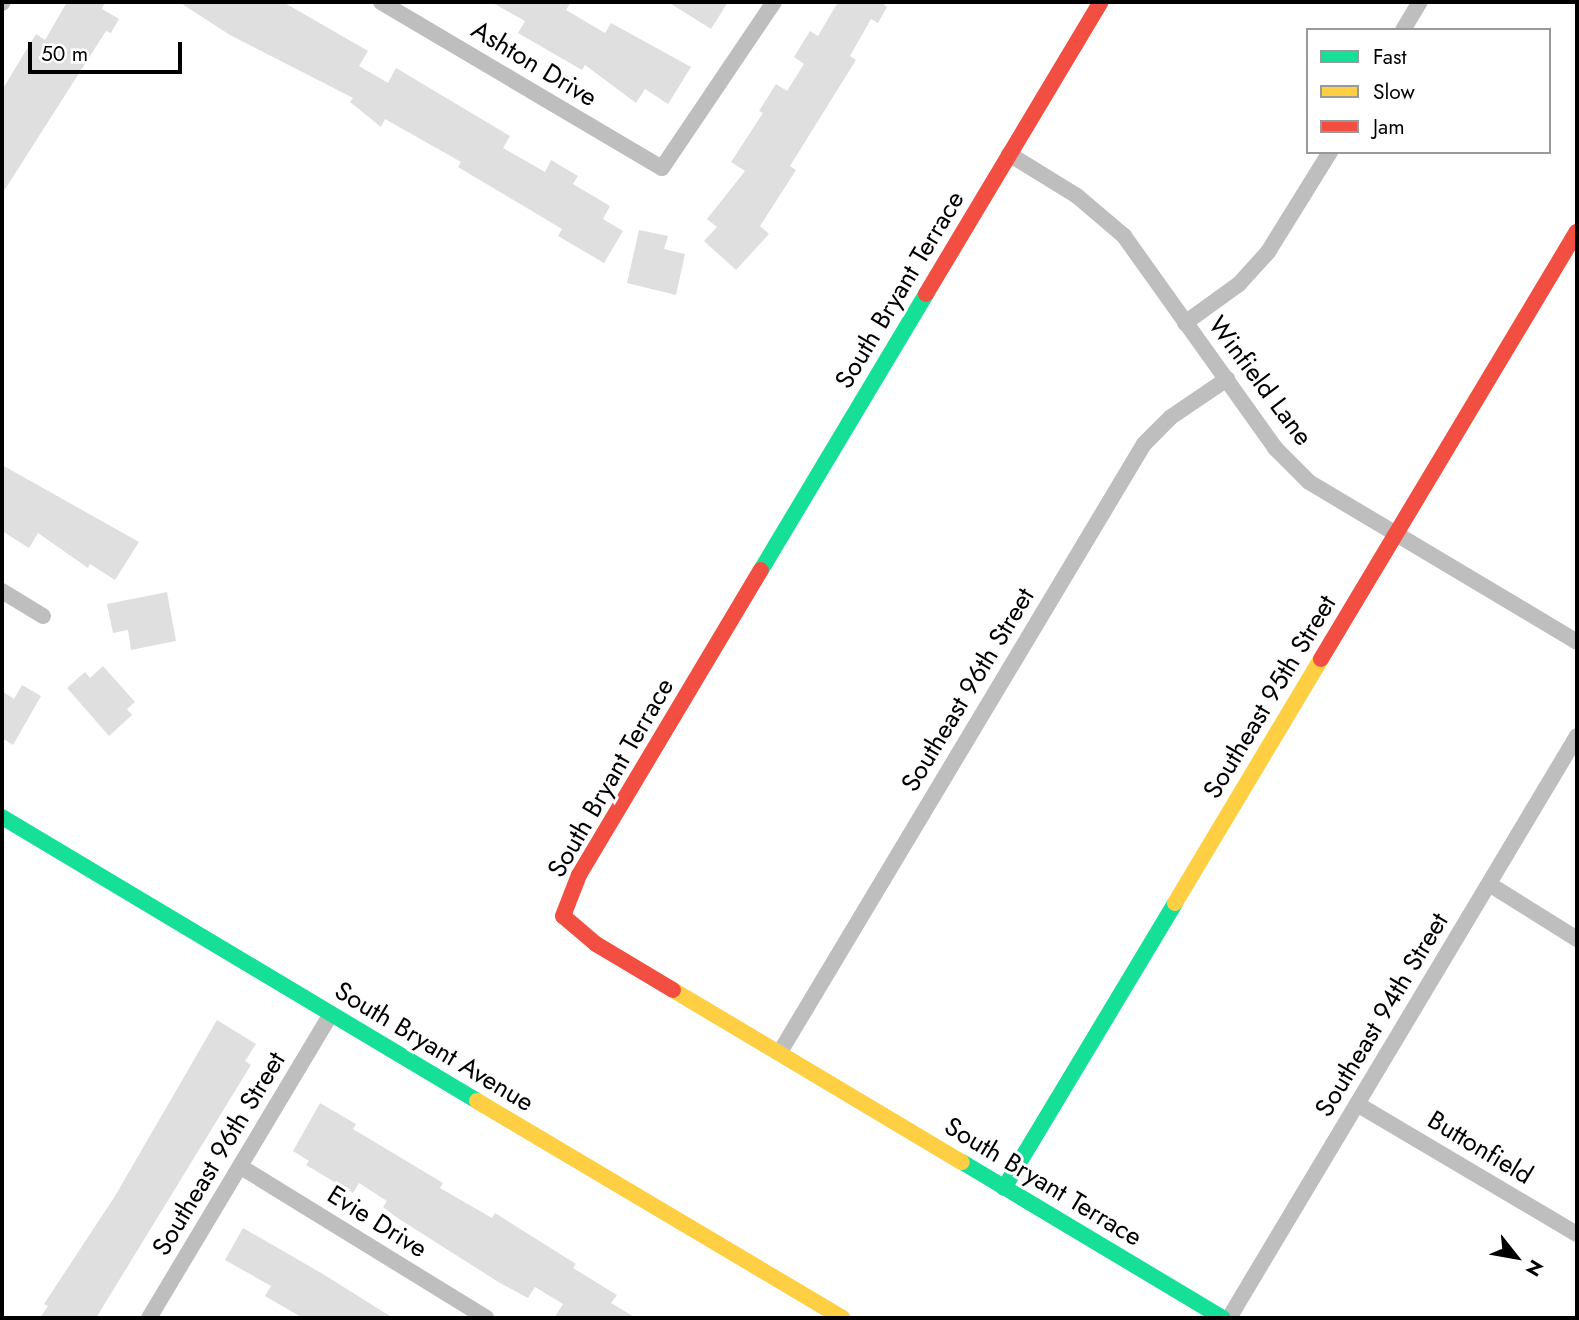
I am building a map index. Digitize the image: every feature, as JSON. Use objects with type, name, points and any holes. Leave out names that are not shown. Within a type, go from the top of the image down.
[{"type":"street","name":"Ashton Drive","points":[[381,2],[662,168],[774,2]]},
{"type":"street","name":"South Bryant Terrace","points":[[1101,2],[579,875],[563,916],[596,944],[1223,1318]]},
{"type":"street","points":[[1404,28],[1420,2]]},
{"type":"street","points":[[1185,323],[1238,284],[1268,252],[1329,154]]},
{"type":"street","name":"Winfield Lane","points":[[1009,155],[1077,196],[1113,224],[1140,256],[1275,448],[1309,482],[1395,537],[1577,642]]},
{"type":"street","name":"Southeast 95th Street","points":[[1004,1188],[1577,232]]},
{"type":"street","name":"Southeast 96th Street","points":[[780,1052],[1144,444],[1171,417],[1227,379]]},
{"type":"street","points":[[2,591],[43,616]]},
{"type":"street","name":"Southeast 94th Street","points":[[1229,1318],[1577,736]]},
{"type":"street","name":"South Bryant Avenue","points":[[2,817],[834,1316]]},
{"type":"street","points":[[1489,884],[1577,939]]},
{"type":"street","name":"Southeast 96th Street","points":[[149,1318],[331,1014]]},
{"type":"street","name":"Buttonfield","points":[[1357,1104],[1577,1234]]},
{"type":"street","name":"Evie Drive","points":[[241,1167],[486,1318]]},
{"type":"building","points":[[67,2],[105,2],[102,9],[119,19],[111,33],[106,31],[2,194],[2,90],[36,34],[45,40]]},
{"type":"building","points":[[179,2],[283,2],[368,51],[359,66],[388,83],[396,68],[510,136],[503,148],[545,172],[551,160],[578,176],[573,184],[610,206],[603,219],[623,231],[604,263],[558,236],[562,229],[458,167],[461,162],[385,119],[381,127],[350,102],[353,98],[230,35]]},
{"type":"building","points":[[491,2],[571,2],[566,10],[605,33],[611,23],[691,67],[668,104],[645,89],[636,103],[585,65],[582,70],[518,33],[525,21]]},
{"type":"building","points":[[668,2],[728,2],[711,29]]},
{"type":"building","points":[[838,2],[881,2],[887,7],[878,23],[871,19],[850,56],[856,60],[790,166],[796,170],[760,226],[769,234],[736,270],[704,241],[717,227],[707,219],[745,171],[731,162],[763,113],[759,111],[776,84],[787,91],[804,64],[794,57],[810,31],[818,36]]},
{"type":"building","points":[[639,230],[668,236],[664,249],[685,254],[676,295],[627,283]]},
{"type":"building","points":[[2,465],[139,542],[115,580],[90,564],[88,568],[38,533],[29,548],[2,531]]},
{"type":"building","points":[[167,592],[176,641],[131,650],[128,630],[113,633],[107,604]]},
{"type":"building","points":[[103,666],[135,702],[127,709],[132,715],[109,736],[67,688],[85,672],[90,678]]},
{"type":"building","points":[[22,685],[41,696],[13,745],[2,738],[2,691],[14,699]]},
{"type":"building","points":[[217,1020],[256,1044],[245,1061],[251,1065],[96,1318],[40,1318],[48,1306],[44,1304],[115,1196]]},
{"type":"building","points":[[320,1103],[356,1124],[353,1129],[443,1183],[440,1188],[492,1218],[495,1213],[576,1264],[573,1268],[617,1295],[611,1303],[636,1318],[554,1318],[563,1304],[535,1287],[528,1298],[500,1283],[396,1217],[383,1207],[387,1201],[359,1183],[353,1193],[306,1165],[309,1161],[293,1151]]},
{"type":"building","points":[[243,1228],[393,1318],[303,1318],[265,1296],[271,1286],[225,1260]]},
{"type":"traffic: fast","points":[[761,570],[926,294]]},
{"type":"traffic: fast","points":[[2,817],[477,1101]]},
{"type":"traffic: fast","points":[[1004,1188],[1175,903]]},
{"type":"traffic: fast","points":[[962,1162],[1223,1318]]},
{"type":"traffic: slow","points":[[1175,903],[1321,659]]},
{"type":"traffic: slow","points":[[673,990],[962,1162]]},
{"type":"traffic: slow","points":[[477,1101],[842,1318]]},
{"type":"traffic: jam","points":[[926,294],[1101,2]]},
{"type":"traffic: jam","points":[[1321,659],[1577,232]]},
{"type":"traffic: jam","points":[[673,990],[596,944],[563,916],[579,875],[761,570]]}]
